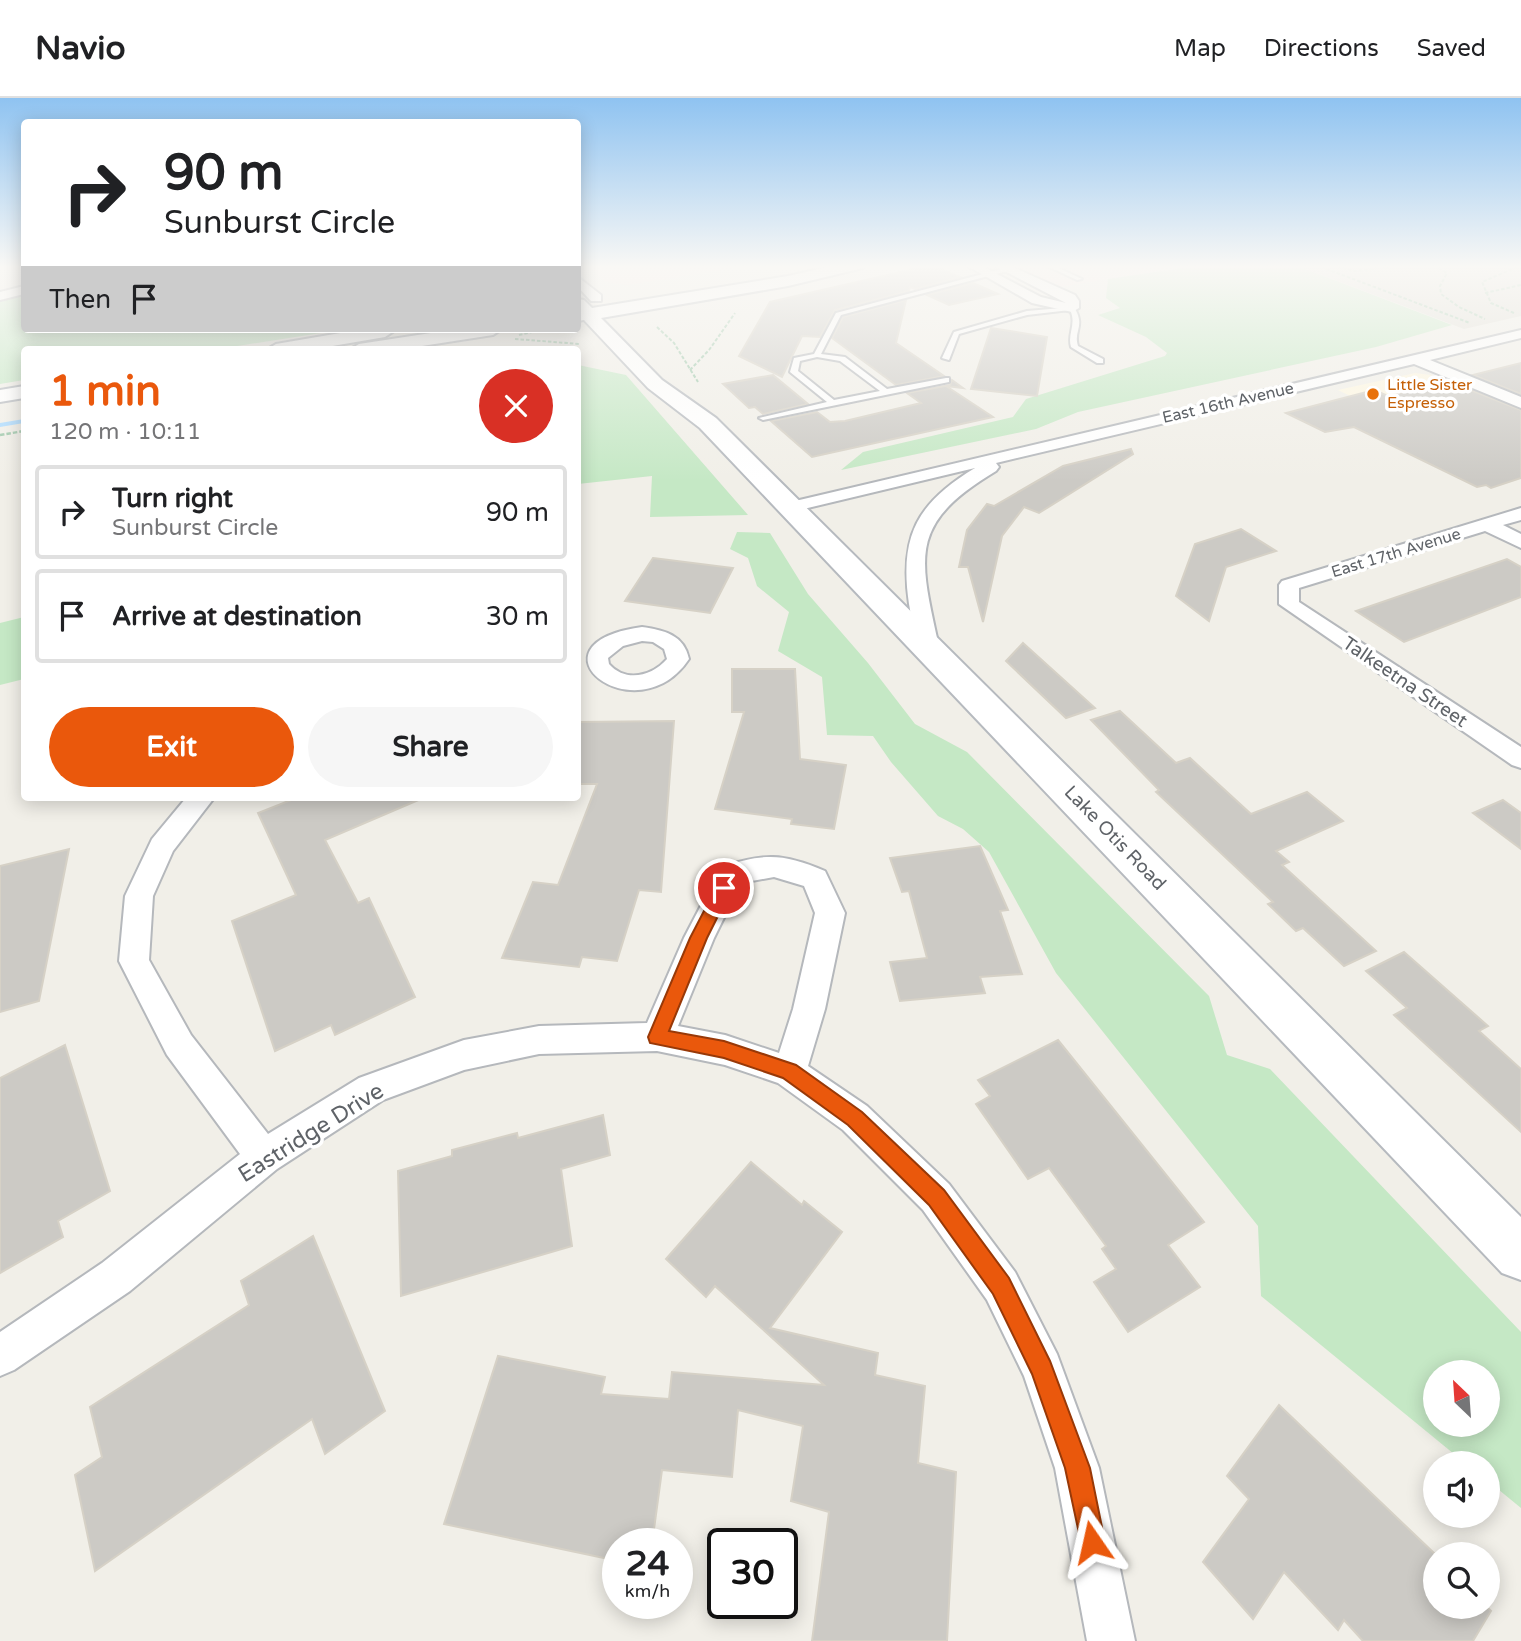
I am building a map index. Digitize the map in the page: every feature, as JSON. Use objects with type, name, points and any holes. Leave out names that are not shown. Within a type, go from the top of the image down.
[{"type":"main road","points":[[298,346],[351,337]]},
{"type":"main road","points":[[385,346],[442,337]]},
{"type":"main road","name":"Lake Otis Road","points":[[614,337],[655,384],[708,423],[791,506],[1521,1254]]},
{"type":"main road","name":"Lake Otis Road","points":[[685,375],[708,423]]},
{"type":"main road","points":[[0,396],[21,392]]},
{"type":"main road","points":[[0,406],[21,402]]},
{"type":"street","name":"East 16th Avenue","points":[[791,506],[1508,337]]},
{"type":"street","points":[[1416,359],[1521,403]]},
{"type":"street","name":"East 16th Avenue","points":[[928,647],[914,580],[914,548],[925,520],[967,479],[1017,452]]},
{"type":"street","name":"East 17th Avenue","points":[[1289,604],[1289,585],[1521,514]]},
{"type":"street","points":[[1488,525],[1521,542]]},
{"type":"street","name":"Talkeetna Street","points":[[1289,604],[1521,759]]},
{"type":"street","points":[[199,801],[162,846],[139,896],[134,961],[180,1045],[264,1157]]},
{"type":"street","points":[[657,1037],[699,938],[731,875],[759,865],[790,867],[815,879],[830,913],[809,1009],[789,1072]]},
{"type":"street","name":"Eastridge Drive","points":[[0,1356],[116,1277],[264,1157],[371,1089],[464,1055],[539,1040],[657,1037],[724,1050],[789,1072],[855,1118],[936,1197],[1001,1286],[1042,1369],[1077,1468],[1111,1641]]},
{"type":"lane","points":[[817,355],[826,337]]},
{"type":"lane","points":[[946,358],[954,337]]},
{"type":"lane","points":[[1073,337],[1075,347],[1100,361]]},
{"type":"lane","points":[[833,403],[794,372],[797,360],[817,355],[842,359],[886,392]]},
{"type":"lane","points":[[763,418],[946,380]]},
{"type":"path","points":[[519,337],[512,339],[581,344]]},
{"type":"path","points":[[685,375],[718,337]]},
{"type":"path","points":[[0,435],[21,432]]},
{"type":"shaded area","points":[[1415,373],[1431,375],[1496,402],[1408,425],[1338,390]]},
{"type":"green space","points":[[0,337],[295,337],[238,346],[21,346],[21,380],[0,384]]},
{"type":"green space","points":[[1146,337],[1411,337],[1376,347],[1078,412],[1036,429],[841,470],[863,452],[1013,417],[1026,399],[1165,356],[1167,353]]},
{"type":"green space","points":[[581,366],[626,375],[748,515],[650,517],[652,476],[581,484]]},
{"type":"green space","points":[[737,532],[770,533],[808,594],[868,663],[915,724],[967,752],[1209,996],[1227,1055],[1270,1069],[1521,1332],[1521,1508],[1500,1491],[1500,1451],[1450,1451],[1433,1437],[1500,1437],[1500,1360],[1423,1360],[1423,1429],[1261,1296],[1258,1226],[1056,973],[989,852],[963,829],[938,816],[891,762],[873,736],[827,735],[822,677],[778,651],[789,612],[757,586],[748,558],[730,549]]},
{"type":"green space","points":[[21,618],[21,680],[0,685],[0,623]]},
{"type":"building","points":[[750,337],[802,337],[782,377],[739,356]]},
{"type":"building","points":[[897,337],[896,343],[944,376],[896,385],[832,338]]},
{"type":"building","points":[[988,337],[1047,337],[1037,396],[971,389]]},
{"type":"building","points":[[1521,363],[1521,394],[1473,375]]},
{"type":"building","points":[[773,375],[808,404],[763,414],[755,407],[749,408],[723,384]]},
{"type":"building","points":[[952,380],[963,388],[946,386],[993,417],[812,457],[771,421],[817,412],[830,422],[845,421],[921,403],[907,393],[950,385]]},
{"type":"building","points":[[1448,381],[1521,410],[1521,478],[1491,488],[1486,485],[1477,487],[1354,427],[1325,432],[1286,413],[1374,390],[1388,396]]},
{"type":"building","points":[[1131,449],[1133,454],[1039,513],[1024,507],[1002,536],[983,622],[968,567],[959,567],[967,530],[987,504],[994,506],[1063,466]]},
{"type":"building","points":[[1241,529],[1276,551],[1226,567],[1209,621],[1176,596],[1195,544]]},
{"type":"building","points":[[653,558],[733,568],[710,613],[625,601]]},
{"type":"building","points":[[1507,559],[1521,567],[1521,597],[1404,642],[1356,611]]},
{"type":"building","points":[[1023,643],[1095,708],[1066,718],[1006,661]]},
{"type":"building","points":[[732,669],[795,669],[800,759],[846,765],[834,829],[791,824],[792,819],[715,809],[744,712],[732,712]]},
{"type":"building","points":[[1120,711],[1176,763],[1190,758],[1251,814],[1307,792],[1343,821],[1276,851],[1289,862],[1282,865],[1376,951],[1344,966],[1303,928],[1296,931],[1268,904],[1273,902],[1156,792],[1159,790],[1091,720]]},
{"type":"building","points":[[674,721],[661,892],[639,890],[617,961],[582,957],[579,967],[502,958],[533,882],[558,885],[597,784],[581,784],[581,722]]},
{"type":"building","points":[[1503,800],[1521,813],[1521,849],[1473,813]]},
{"type":"building","points":[[288,801],[416,801],[325,840],[358,903],[369,898],[415,997],[335,1035],[331,1025],[275,1051],[232,921],[296,895],[258,813]]},
{"type":"building","points":[[980,846],[1008,910],[1000,911],[1022,974],[980,977],[985,993],[900,1001],[890,962],[927,958],[909,891],[902,892],[890,858]]},
{"type":"building","points":[[69,849],[39,1001],[0,1012],[0,866]]},
{"type":"building","points":[[1404,952],[1488,1026],[1479,1031],[1521,1069],[1521,1132],[1394,1015],[1407,1008],[1366,971]]},
{"type":"building","points":[[1058,1040],[1204,1222],[1168,1245],[1200,1287],[1128,1332],[1094,1282],[1116,1269],[1102,1249],[1106,1246],[1049,1168],[1028,1179],[976,1104],[990,1096],[978,1080]]},
{"type":"building","points":[[65,1045],[110,1191],[58,1221],[63,1237],[0,1273],[0,1078]]},
{"type":"building","points":[[603,1115],[610,1155],[561,1169],[572,1246],[401,1296],[398,1171],[452,1156],[452,1150],[517,1133],[518,1138]]},
{"type":"building","points":[[751,1162],[802,1205],[804,1201],[842,1232],[770,1328],[878,1353],[875,1375],[925,1386],[918,1463],[956,1472],[947,1641],[812,1641],[829,1512],[791,1501],[803,1426],[738,1410],[732,1477],[662,1470],[654,1528],[602,1528],[602,1558],[444,1524],[498,1356],[605,1377],[601,1394],[669,1399],[672,1372],[824,1385],[715,1286],[706,1297],[666,1259]]},
{"type":"building","points":[[313,1236],[385,1411],[325,1454],[312,1419],[95,1571],[75,1475],[102,1457],[90,1407],[249,1305],[241,1281]]},
{"type":"building","points":[[1279,1405],[1423,1543],[1423,1619],[1486,1619],[1473,1641],[1363,1641],[1344,1620],[1338,1630],[1284,1572],[1253,1619],[1203,1562],[1249,1499],[1227,1476]]},
{"type":"waterway","points":[[0,425],[21,422]]},
{"type":"place","name":"Little Sister Espresso","points":[[1373,394]]},
{"type":"route","points":[[724,888],[699,938],[657,1037],[724,1050],[789,1072],[855,1118],[936,1197],[1001,1286],[1042,1369],[1077,1468],[1092,1542]]}]
